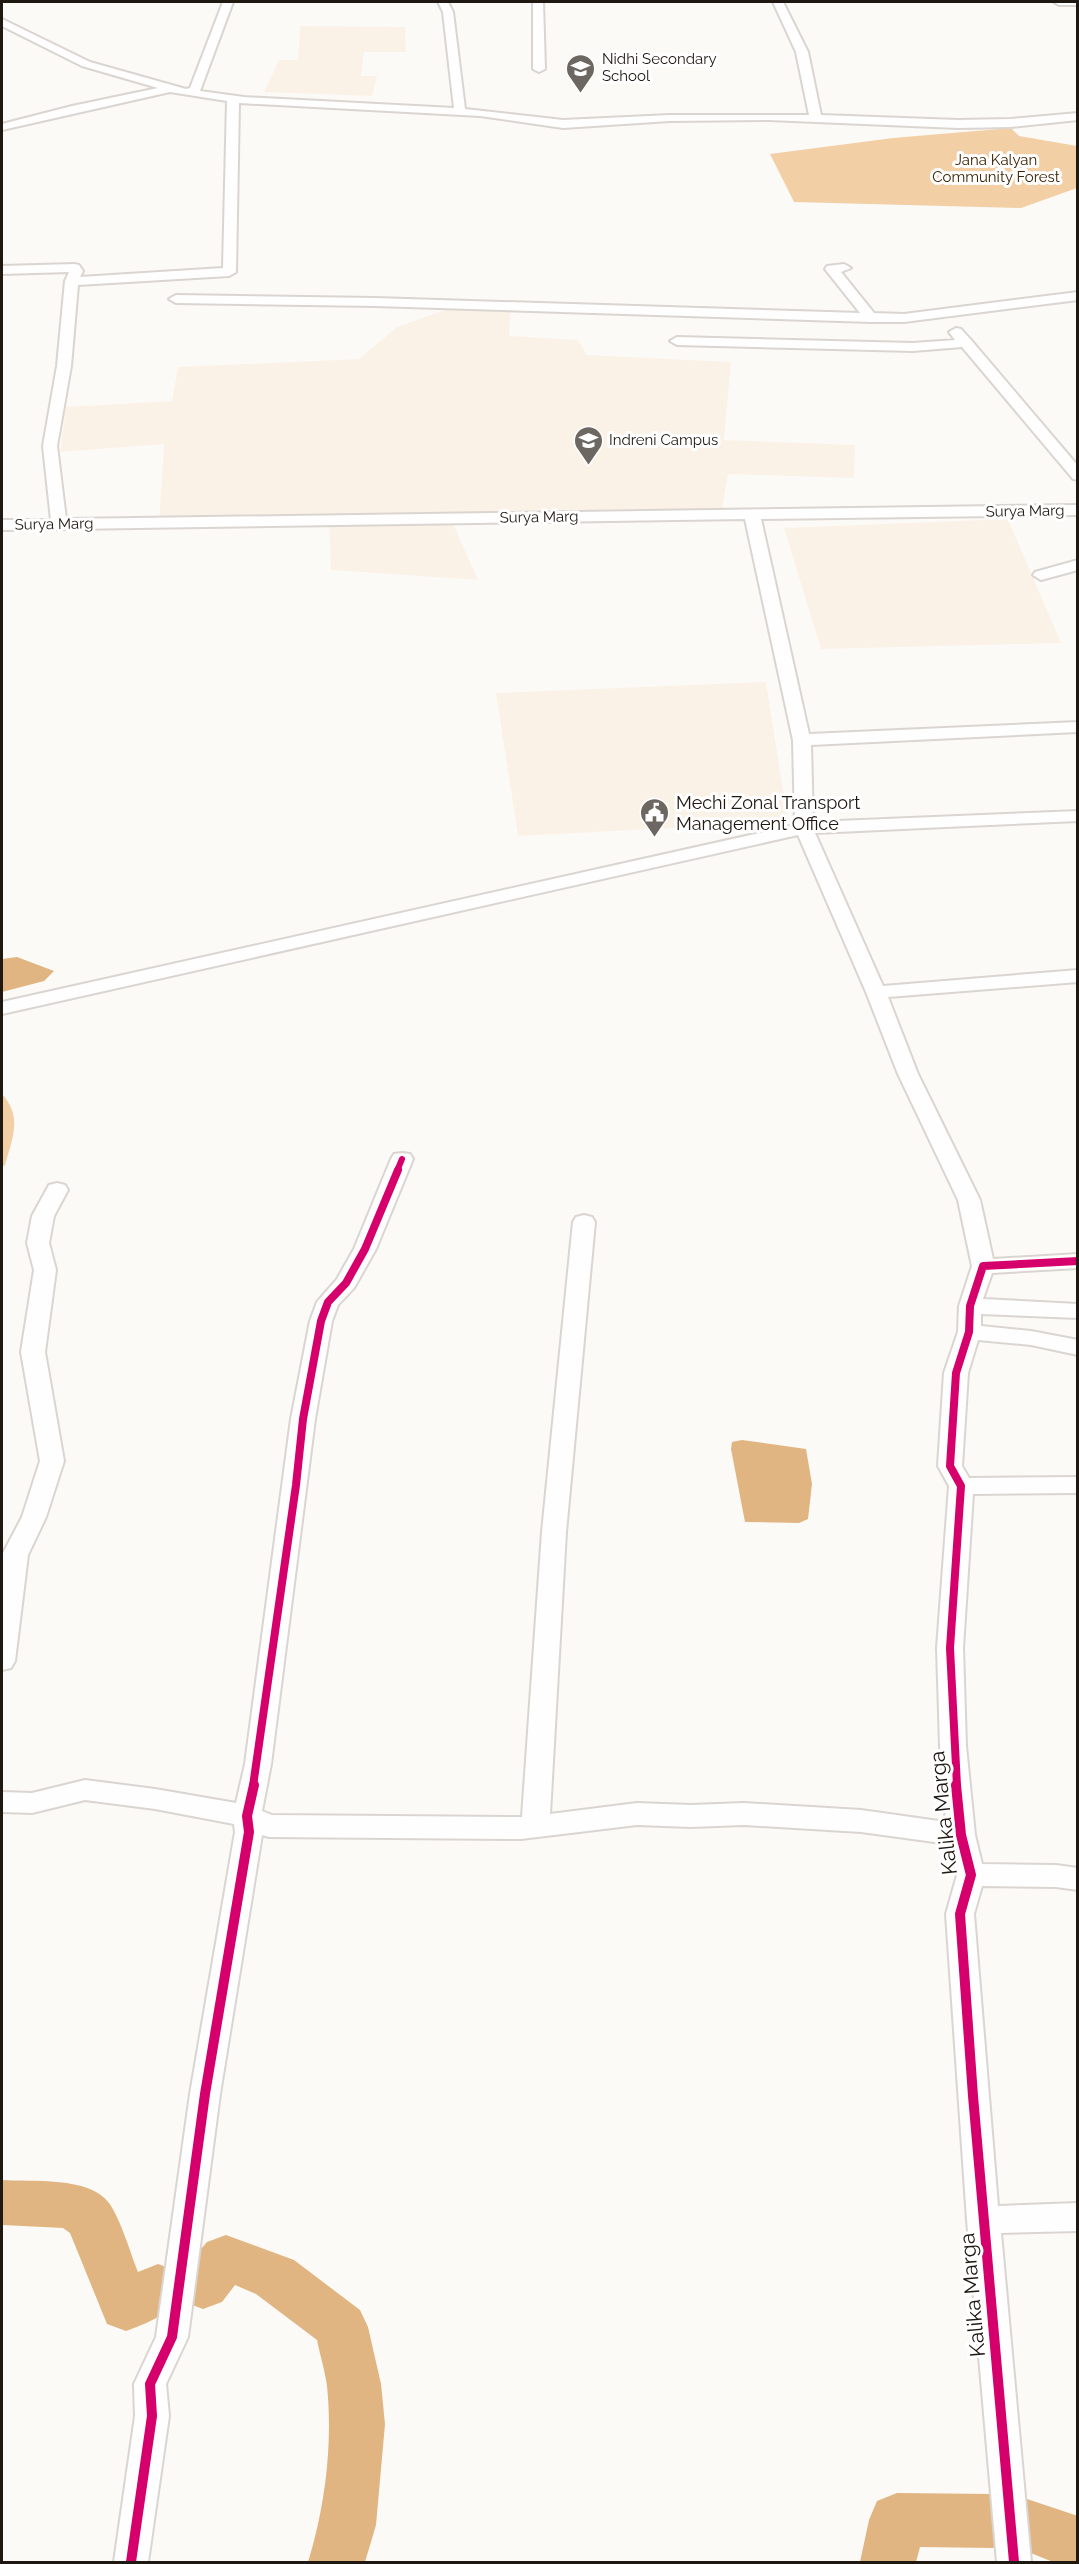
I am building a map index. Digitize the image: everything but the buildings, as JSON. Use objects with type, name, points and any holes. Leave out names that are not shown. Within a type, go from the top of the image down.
[{"type":"street","points":[[188,93],[195,90],[228,2]]},
{"type":"street","points":[[442,2],[448,12],[460,112]]},
{"type":"street","points":[[538,2],[539,69]]},
{"type":"street","points":[[778,2],[802,52],[816,119]]},
{"type":"street","points":[[1059,2],[1077,2]]},
{"type":"street","points":[[2,22],[86,64],[170,89],[233,98],[460,112],[563,124],[670,118],[816,119],[958,124],[1011,123],[1077,116]]},
{"type":"street","points":[[2,127],[72,109],[170,89]]},
{"type":"street","points":[[72,281],[230,272],[233,98]]},
{"type":"street","points":[[2,270],[74,268],[76,271],[72,281],[64,366],[50,446],[59,524]]},
{"type":"street","points":[[844,268],[832,269],[871,318]]},
{"type":"street","points":[[176,299],[492,305],[871,318],[941,315],[1077,296]]},
{"type":"street","points":[[941,315],[1077,476]]},
{"type":"street","points":[[677,341],[914,347],[966,343]]},
{"type":"street","name":"Surya Marg","points":[[2,525],[1077,510]]},
{"type":"street","points":[[752,514],[802,740],[804,828],[876,992],[908,1074],[969,1200],[983,1266],[1077,1261]]},
{"type":"street","points":[[1041,575],[1077,565]]},
{"type":"street","points":[[802,740],[1077,727]]},
{"type":"street","points":[[2,1008],[804,828],[1077,816]]},
{"type":"street","points":[[876,992],[1077,976]]},
{"type":"street","points":[[131,2562],[152,2416],[150,2384],[172,2337],[205,2094],[249,1832],[247,1816],[258,1764],[303,1419],[321,1321],[328,1302],[345,1283],[366,1249],[402,1159]]},
{"type":"street","points":[[2,1662],[15,1555],[34,1517],[52,1461],[33,1352],[45,1270],[38,1243],[43,1216],[57,1191]]},
{"type":"street","points":[[535,1826],[554,1532],[584,1222]]},
{"type":"street","name":"Kalika Marga","points":[[983,1266],[956,1373],[950,1466],[961,1486],[950,1648],[953,1746],[961,1835],[971,1875],[960,1914],[983,2220],[1014,2562]]},
{"type":"street","points":[[969,1319],[1077,1311]]},
{"type":"street","points":[[969,1319],[1031,1338],[1077,1347]]},
{"type":"street","points":[[961,1486],[1077,1485]]},
{"type":"street","points":[[2,1802],[32,1803],[85,1790],[136,1796],[247,1816],[269,1826],[404,1828],[535,1826],[637,1814],[691,1816],[744,1814],[861,1821],[961,1835]]},
{"type":"street","points":[[971,1875],[1056,1876],[1077,1879]]},
{"type":"street","points":[[983,2220],[1077,2217]]},
{"type":"shaded area","points":[[300,26],[405,27],[406,52],[364,52],[361,76],[377,76],[372,96],[264,92],[279,60],[298,60]]},
{"type":"shaded area","points":[[462,304],[511,310],[509,336],[578,340],[587,355],[731,362],[724,440],[855,445],[854,478],[728,474],[721,515],[451,519],[478,580],[331,570],[329,521],[159,523],[164,444],[60,452],[66,407],[172,401],[178,367],[359,359],[397,327]]},
{"type":"shaded area","points":[[1008,519],[1061,643],[821,649],[784,528]]},
{"type":"shaded area","points":[[766,682],[788,822],[518,836],[496,693]]},
{"type":"shaded area","points":[[17,957],[54,971],[44,981],[2,992],[2,959]]},
{"type":"shaded area","points":[[742,1440],[806,1449],[812,1484],[808,1519],[799,1523],[745,1522],[731,1449],[732,1442]]},
{"type":"green space","name":"Jana Kalyan Community Forest","points":[[1011,128],[1019,136],[1077,146],[1077,188],[1021,208],[794,202],[770,154],[893,138]]},
{"type":"green space","points":[[2,1094],[12,1111],[14,1128],[5,1165],[2,1167]]},
{"type":"waterway","points":[[2,2203],[73,2206],[90,2218],[126,2307],[158,2288]]},
{"type":"waterway","points":[[203,2285],[226,2258],[275,2277],[341,2327],[354,2384],[357,2424],[348,2525],[337,2562]]},
{"type":"waterway","points":[[888,2562],[897,2520],[993,2521]]},
{"type":"waterway","points":[[1027,2526],[1078,2544]]},
{"type":"cycle path","points":[[131,2562],[152,2416],[150,2384],[172,2337],[205,2094],[249,1832],[247,1816],[258,1764],[303,1419],[321,1321],[328,1302],[346,1283],[365,1249],[402,1159]]},
{"type":"cycle path","points":[[1014,2562],[973,2096],[960,1914],[971,1875],[961,1835],[953,1746],[950,1648],[961,1486],[950,1466],[956,1373],[969,1332],[970,1306],[983,1266],[1078,1261]]},
{"type":"place","name":"Nidhi Secondary School","points":[[581,94]]},
{"type":"place","name":"Indreni Campus","points":[[588,466]]},
{"type":"place","name":"Mechi Zonal Transport Management Office","points":[[655,838]]}]
